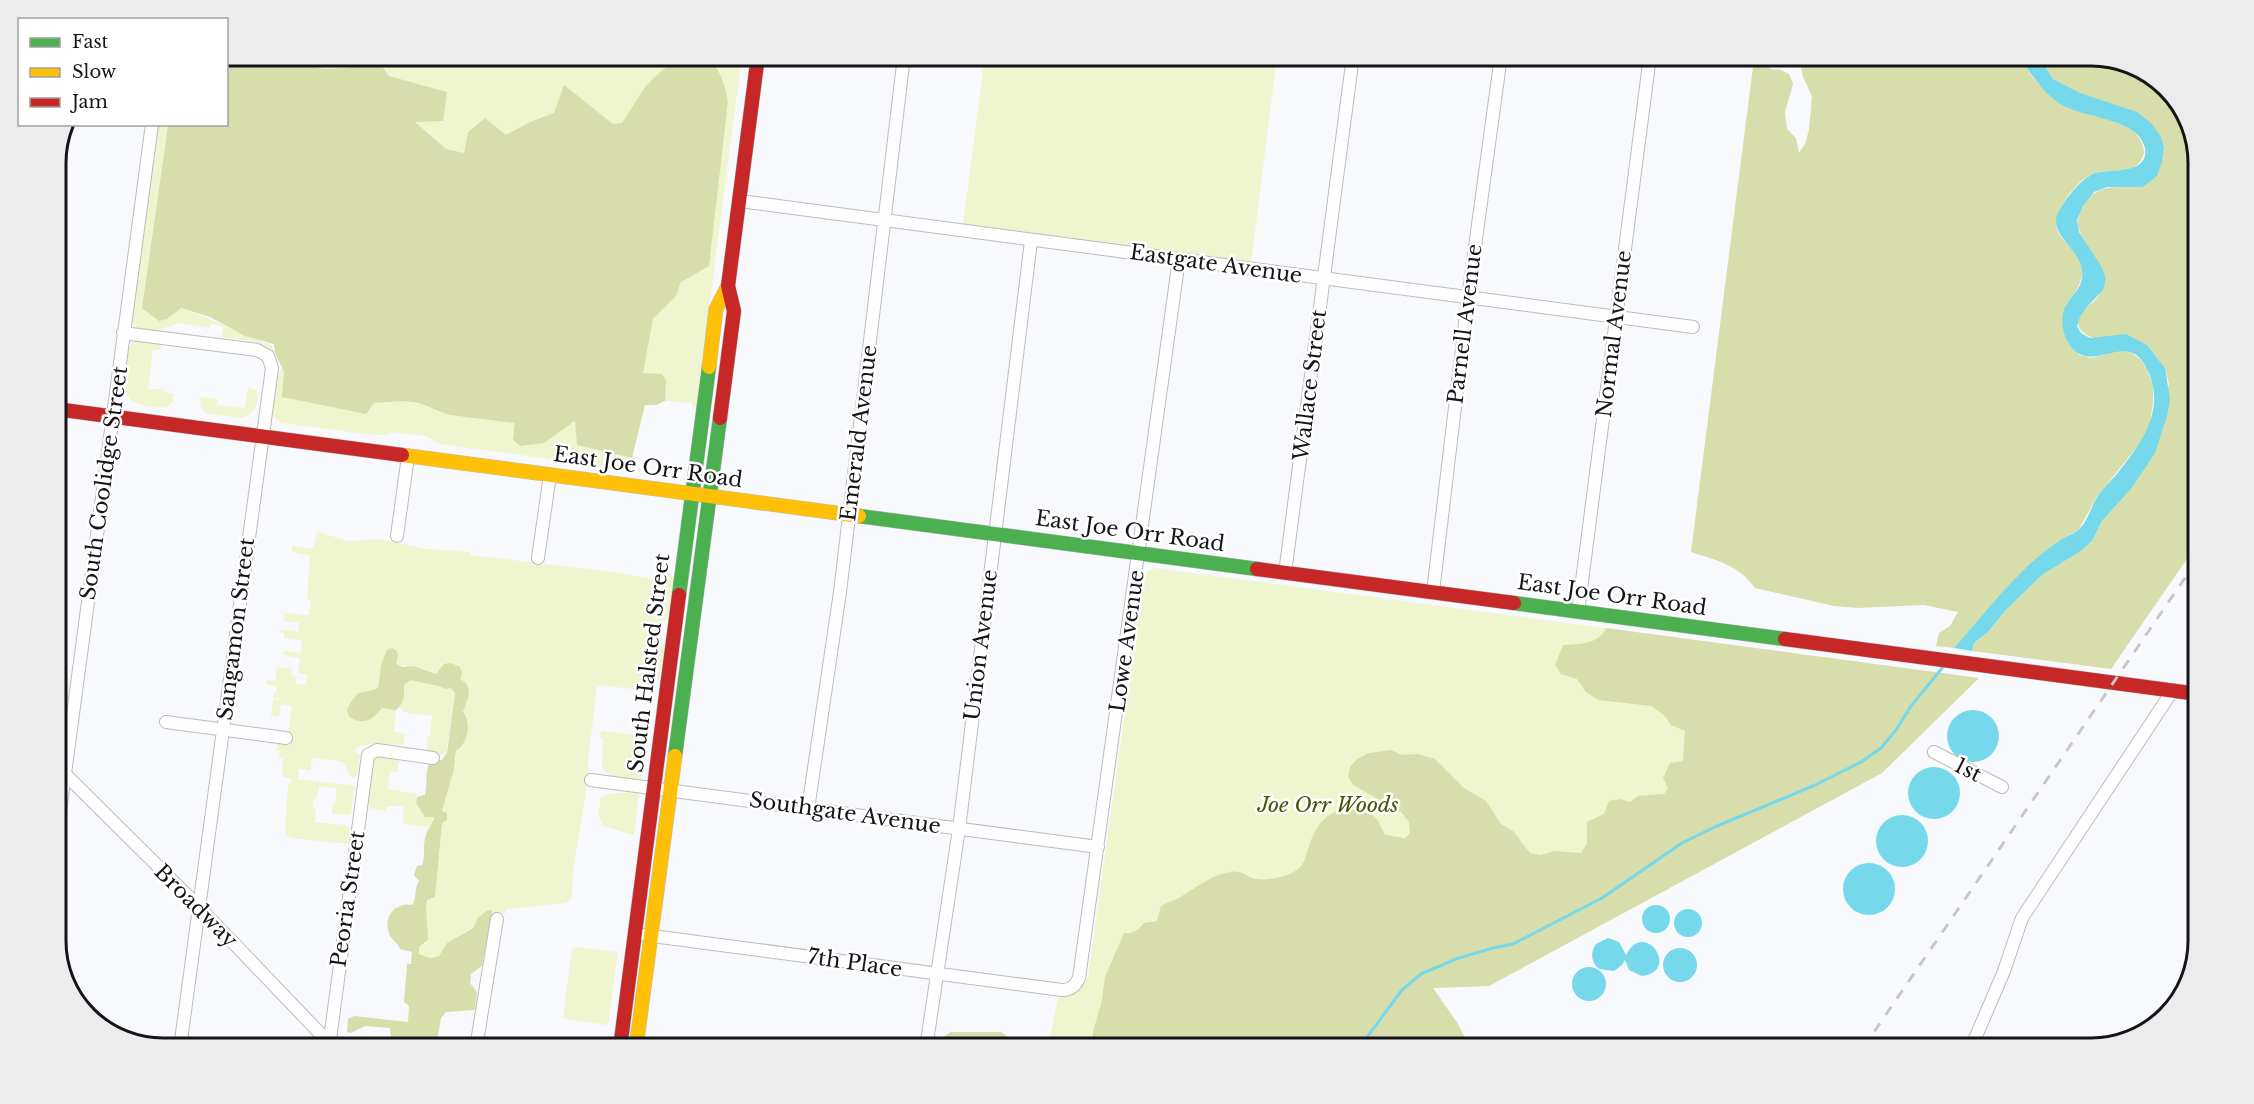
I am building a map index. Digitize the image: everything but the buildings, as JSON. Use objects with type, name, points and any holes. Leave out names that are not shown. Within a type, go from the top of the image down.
[{"type":"street","name":"South Halsted Street","points":[[621,1038],[716,309],[728,286],[757,66]]},
{"type":"street","name":"Emerald Avenue","points":[[808,809],[840,592],[903,66]]},
{"type":"street","name":"Wallace Street","points":[[1285,573],[1352,66]]},
{"type":"street","name":"Parnell Avenue","points":[[1433,592],[1468,298],[1501,66]]},
{"type":"street","name":"Normal Avenue","points":[[1578,612],[1649,66]]},
{"type":"street","name":"South Coolidge Street","points":[[66,767],[152,126]]},
{"type":"street","name":"Eastgate Avenue","points":[[740,201],[1693,327]]},
{"type":"street","name":"Union Avenue","points":[[928,1038],[959,829],[1031,241]]},
{"type":"street","name":"Lowe Avenue","points":[[1075,986],[1079,978],[1098,848],[1179,259]]},
{"type":"street","name":"South Halsted Street","points":[[637,1038],[734,311],[728,286]]},
{"type":"street","name":"Sangamon Street","points":[[123,333],[257,351],[268,356],[272,368],[181,1038]]},
{"type":"street","name":"East Joe Orr Road","points":[[66,410],[2188,692]]},
{"type":"street","points":[[397,537],[408,456]]},
{"type":"street","points":[[538,558],[550,475]]},
{"type":"street","points":[[1975,1038],[2004,971],[2022,918],[2173,690]]},
{"type":"street","points":[[166,722],[286,738]]},
{"type":"street","name":"Peoria Street","points":[[332,1038],[368,755],[377,750],[434,758]]},
{"type":"street","name":"1st","points":[[1934,752],[2002,787]]},
{"type":"street","name":"Broadway","points":[[66,776],[200,908],[323,1038]]},
{"type":"street","name":"Southgate Avenue","points":[[591,780],[1098,848]]},
{"type":"street","points":[[478,1038],[497,919]]},
{"type":"street","name":"7th Place","points":[[634,933],[937,975],[1062,990],[1075,986]]},
{"type":"green space","points":[[228,66],[311,66],[324,69],[382,66],[389,76],[447,92],[443,121],[415,122],[446,149],[464,153],[468,132],[485,118],[506,135],[530,122],[554,113],[564,85],[613,124],[622,123],[644,88],[668,66],[715,66],[723,81],[728,101],[709,266],[681,282],[676,296],[653,319],[643,373],[662,374],[666,381],[665,401],[656,405],[645,405],[632,458],[577,445],[575,421],[544,443],[520,446],[513,440],[515,423],[449,415],[419,403],[403,401],[374,403],[366,414],[282,397],[284,372],[275,353],[274,344],[245,336],[210,317],[181,308],[167,319],[159,321],[142,308],[168,126],[228,126]]},
{"type":"green space","points":[[311,66],[357,66],[346,68],[324,69]]},
{"type":"green space","points":[[382,66],[671,66],[642,94],[623,123],[613,124],[554,113],[530,122],[506,136],[485,118],[468,132],[464,153],[446,149],[414,122],[447,92],[389,76]]},
{"type":"green space","points":[[716,66],[741,66],[696,406],[692,408],[692,403],[665,401],[666,381],[643,374],[653,319],[676,296],[681,282],[728,101]]},
{"type":"green space","points":[[984,66],[1276,66],[1251,263],[963,224]]},
{"type":"green space","points":[[1753,66],[1766,66],[1789,74],[1793,84],[1785,112],[1787,129],[1796,138],[1799,153],[1805,144],[1809,130],[1812,96],[1801,66],[2025,66],[2040,85],[2054,94],[2131,129],[2144,148],[2143,157],[2132,168],[2095,173],[2077,185],[2059,211],[2056,227],[2075,253],[2082,273],[2078,287],[2066,304],[2079,355],[2091,358],[2122,350],[2132,353],[2141,360],[2153,386],[2150,424],[2145,437],[2096,498],[2079,529],[2063,539],[2009,586],[1954,648],[1936,646],[1939,633],[1950,626],[1958,612],[1924,605],[1857,608],[1834,606],[1755,588],[1749,580],[1734,569],[1691,552]]},
{"type":"green space","points":[[2045,66],[2110,68],[2145,82],[2172,109],[2183,132],[2188,157],[2188,557],[2111,669],[1972,651],[1974,643],[1988,632],[2005,611],[2042,575],[2081,551],[2092,541],[2102,521],[2131,489],[2141,472],[2169,384],[2165,368],[2147,345],[2091,337],[2078,325],[2081,313],[2096,299],[2106,278],[2079,229],[2078,221],[2081,210],[2093,194],[2100,190],[2115,187],[2143,187],[2160,165],[2163,153],[2161,137],[2053,79]]},
{"type":"green space","points":[[158,126],[168,126],[142,308],[167,319],[180,308],[271,345],[275,353],[260,343],[217,336],[222,335],[223,326],[211,324],[210,328],[179,323],[158,331],[136,328],[132,323]]},
{"type":"green space","points":[[139,340],[162,343],[160,350],[153,350],[148,389],[164,389],[163,392],[174,394],[173,401],[167,408],[139,404],[128,396],[125,371],[128,354],[133,342]]},
{"type":"green space","points":[[282,368],[284,372],[282,397],[373,403],[403,401],[419,403],[449,415],[515,423],[544,443],[575,421],[578,445],[632,458],[636,463],[629,470],[440,444],[426,436],[391,432],[374,435],[282,423],[273,416],[272,401]]},
{"type":"green space","points":[[248,387],[257,391],[258,399],[253,411],[242,418],[205,413],[200,405],[201,397],[218,399],[217,405],[245,408]]},
{"type":"green space","points":[[317,532],[349,541],[379,539],[426,549],[470,552],[471,555],[666,581],[668,572],[674,578],[667,619],[663,621],[661,645],[665,645],[659,679],[655,674],[651,691],[597,685],[588,761],[589,773],[573,871],[572,898],[566,903],[507,909],[505,914],[492,913],[492,910],[478,918],[473,927],[447,943],[439,956],[430,958],[418,954],[419,947],[426,944],[427,900],[435,897],[442,822],[447,813],[442,811],[454,769],[463,712],[468,701],[444,680],[423,668],[396,664],[398,655],[384,663],[380,671],[378,688],[347,710],[349,717],[364,721],[375,716],[382,708],[396,710],[394,731],[405,734],[403,745],[376,743],[357,747],[355,752],[360,755],[355,777],[350,777],[345,764],[341,761],[312,758],[310,770],[299,769],[298,779],[355,786],[351,815],[332,814],[333,805],[336,803],[336,788],[319,786],[317,799],[314,799],[312,806],[316,810],[315,822],[350,827],[349,844],[291,838],[285,834],[288,784],[292,780],[282,776],[283,759],[279,758],[280,751],[276,750],[278,741],[287,742],[292,706],[281,704],[279,717],[271,716],[273,699],[293,701],[273,698],[274,692],[277,692],[276,686],[267,684],[267,680],[275,681],[277,667],[292,669],[291,675],[296,676],[296,684],[306,685],[307,675],[298,673],[300,658],[283,655],[284,651],[301,653],[302,640],[284,638],[284,633],[277,632],[287,630],[298,632],[299,623],[284,621],[285,615],[282,613],[308,615],[311,604],[307,597],[310,556],[292,552],[292,546],[313,549]]},
{"type":"green space","name":"Joe Orr Woods","points":[[1155,568],[1979,678],[1882,773],[1489,986],[1433,988],[1465,1038],[1047,1038],[1051,1034],[1058,998],[1075,990],[1088,977],[1144,577],[1148,571]]},
{"type":"green space","points":[[1606,628],[1979,678],[1882,773],[1489,986],[1433,988],[1465,1038],[1093,1038],[1105,977],[1124,933],[1136,931],[1144,923],[1157,921],[1161,906],[1224,873],[1237,872],[1252,878],[1263,879],[1293,873],[1304,862],[1318,827],[1330,814],[1338,811],[1367,809],[1378,821],[1385,835],[1405,838],[1410,833],[1409,822],[1401,812],[1353,785],[1348,777],[1350,767],[1357,759],[1369,753],[1391,750],[1402,755],[1417,754],[1435,759],[1464,788],[1486,801],[1501,824],[1513,831],[1530,853],[1541,855],[1554,851],[1581,853],[1587,844],[1587,822],[1604,814],[1609,801],[1620,799],[1630,802],[1638,796],[1664,794],[1668,788],[1663,778],[1670,763],[1683,761],[1685,731],[1671,725],[1664,715],[1651,706],[1598,700],[1586,692],[1577,679],[1561,674],[1555,665],[1563,645],[1593,641],[1603,634]]},
{"type":"green space","points":[[392,648],[396,650],[398,655],[396,664],[403,667],[414,666],[436,674],[444,664],[451,663],[460,667],[462,673],[460,679],[468,689],[468,698],[463,712],[468,727],[467,733],[463,743],[456,751],[454,769],[442,811],[447,813],[447,820],[442,823],[435,897],[427,900],[428,940],[419,947],[419,954],[430,958],[439,956],[447,943],[473,928],[478,918],[486,911],[492,910],[492,913],[482,966],[471,974],[470,983],[477,992],[475,1010],[446,1012],[441,1018],[438,1038],[391,1038],[390,1028],[365,1026],[351,1033],[347,1032],[348,1019],[354,1016],[408,1022],[409,1006],[404,1002],[407,964],[411,964],[412,952],[400,949],[390,935],[388,921],[396,908],[412,905],[414,899],[419,881],[414,875],[417,866],[422,865],[425,839],[434,817],[425,817],[416,803],[417,797],[425,795],[430,762],[442,760],[447,753],[455,693],[451,688],[445,689],[410,680],[404,685],[403,699],[396,710],[382,708],[375,716],[363,721],[349,717],[347,710],[357,694],[378,688],[381,665],[387,650]]},
{"type":"green space","points":[[410,679],[445,689],[451,688],[455,693],[446,755],[427,752],[427,736],[430,736],[432,716],[403,712],[400,707],[405,692],[404,685]]},
{"type":"green space","points":[[601,731],[647,736],[641,778],[620,778],[602,768]]},
{"type":"green space","points":[[376,757],[399,760],[397,772],[390,771],[388,789],[417,794],[416,803],[425,817],[434,816],[430,827],[403,824],[403,806],[387,806],[386,811],[370,808],[369,782],[371,768]]},
{"type":"green space","points":[[634,792],[639,794],[634,835],[603,826],[598,815],[601,797],[607,794]]},
{"type":"green space","points":[[572,948],[618,952],[608,1025],[563,1018]]},
{"type":"green space","points":[[951,1032],[1001,1032],[1009,1038],[943,1038]]},
{"type":"water","points":[[2026,66],[2045,66],[2053,79],[2080,93],[2137,112],[2152,124],[2161,137],[2164,148],[2157,176],[2143,187],[2107,187],[2094,192],[2083,206],[2077,220],[2079,232],[2106,278],[2103,290],[2086,308],[2077,326],[2081,333],[2090,338],[2126,334],[2147,345],[2165,368],[2170,399],[2155,453],[2131,489],[2102,521],[2092,541],[2081,551],[2042,575],[2005,611],[1988,632],[1974,643],[1972,651],[1954,648],[2030,564],[2081,527],[2098,496],[2142,439],[2153,412],[2152,384],[2147,369],[2139,358],[2131,352],[2121,351],[2092,357],[2082,355],[2073,349],[2066,339],[2063,314],[2080,284],[2082,271],[2077,257],[2059,232],[2056,220],[2065,200],[2084,180],[2095,173],[2135,167],[2145,157],[2145,148],[2140,138],[2131,130],[2106,119],[2066,107],[2050,96]]},
{"type":"water","points":[[1968,710],[1978,710],[1987,714],[1995,722],[1999,736],[1995,750],[1987,758],[1978,762],[1968,762],[1959,758],[1951,750],[1947,741],[1947,731],[1951,722],[1959,714]]},
{"type":"water","points":[[1929,767],[1939,767],[1948,771],[1956,779],[1960,793],[1956,807],[1948,815],[1939,819],[1929,819],[1920,815],[1912,807],[1908,798],[1908,788],[1912,779],[1920,771]]},
{"type":"water","points":[[1897,815],[1907,815],[1917,819],[1924,826],[1928,841],[1924,856],[1917,863],[1907,867],[1897,867],[1887,863],[1880,856],[1876,846],[1876,836],[1880,826],[1887,819]]},
{"type":"water","points":[[1864,863],[1874,863],[1883,867],[1891,875],[1895,889],[1891,903],[1883,911],[1874,915],[1864,915],[1855,911],[1847,903],[1843,894],[1843,884],[1847,875],[1855,867]]},
{"type":"water","points":[[1656,905],[1666,909],[1670,919],[1666,929],[1656,933],[1646,929],[1642,919],[1646,909]]},
{"type":"water","points":[[1688,909],[1698,913],[1702,923],[1698,933],[1688,937],[1678,933],[1674,923],[1678,913]]},
{"type":"water","points":[[1608,938],[1619,942],[1626,955],[1634,945],[1642,942],[1650,944],[1656,950],[1659,966],[1653,972],[1642,976],[1629,970],[1625,960],[1614,971],[1599,969],[1592,957],[1593,951],[1596,944]]},
{"type":"water","points":[[1680,948],[1692,953],[1697,965],[1692,977],[1680,982],[1668,977],[1663,965],[1668,953]]},
{"type":"water","points":[[1589,967],[1601,972],[1606,984],[1601,996],[1589,1001],[1577,996],[1572,984],[1577,972]]},
{"type":"waterway","points":[[1366,1038],[1402,990],[1421,974],[1456,959],[1513,944],[1602,898],[1682,843],[1813,786],[1861,762],[1881,748],[1943,667]]},
{"type":"railway","points":[[1870,1038],[2188,574]]},
{"type":"traffic: fast","points":[[679,595],[709,367]]},
{"type":"traffic: fast","points":[[675,756],[720,418]]},
{"type":"traffic: fast","points":[[859,516],[1257,569]]},
{"type":"traffic: fast","points":[[1514,603],[1785,639]]},
{"type":"traffic: slow","points":[[709,367],[716,309],[728,286]]},
{"type":"traffic: slow","points":[[402,455],[859,516]]},
{"type":"traffic: slow","points":[[637,1038],[675,756]]},
{"type":"traffic: jam","points":[[720,418],[734,311],[728,286],[757,66]]},
{"type":"traffic: jam","points":[[66,410],[402,455]]},
{"type":"traffic: jam","points":[[1257,569],[1514,603]]},
{"type":"traffic: jam","points":[[621,1038],[679,595]]},
{"type":"traffic: jam","points":[[1785,639],[2188,693]]}]
